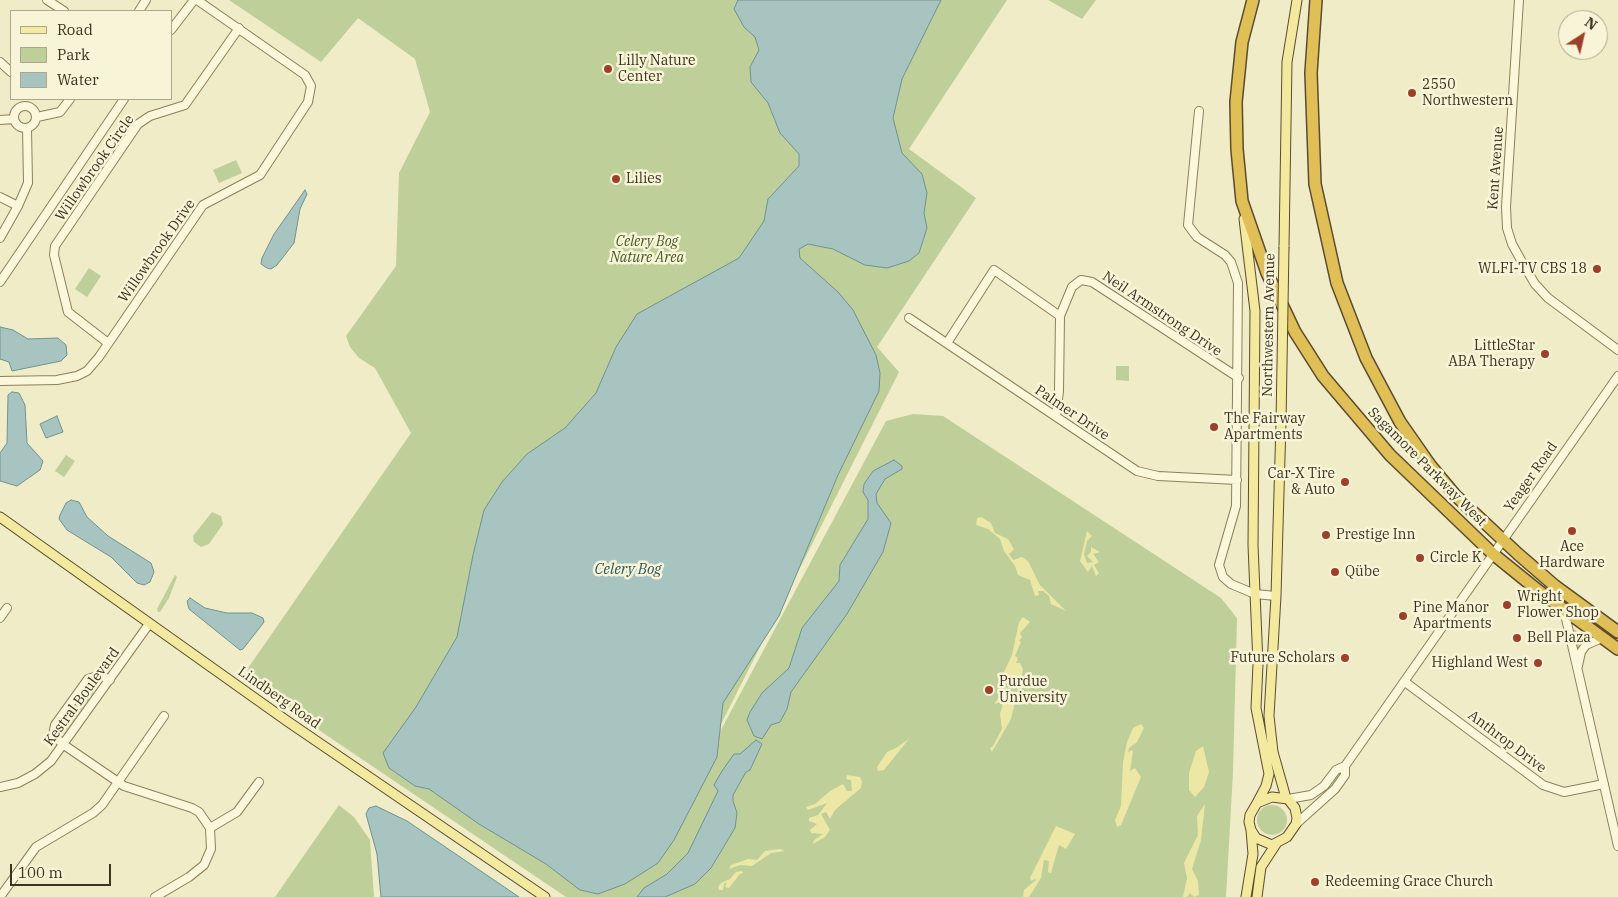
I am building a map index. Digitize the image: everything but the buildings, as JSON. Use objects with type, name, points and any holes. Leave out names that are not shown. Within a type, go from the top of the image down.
[{"type":"highway","name":"Sagamore Parkway West","points":[[1253,0],[1242,42],[1236,102],[1237,149],[1242,201],[1276,294],[1294,332],[1323,376],[1390,455],[1493,554],[1564,610],[1618,649]]},
{"type":"highway","name":"Sagamore Parkway West","points":[[1316,0],[1311,73],[1315,184],[1337,283],[1366,358],[1400,422],[1430,465],[1455,495],[1502,541],[1555,586],[1618,632]]},
{"type":"main road","name":"Northwestern Avenue","points":[[1287,799],[1273,752],[1269,716],[1276,596],[1281,423],[1287,62],[1297,0]]},
{"type":"main road","name":"Northwestern Avenue","points":[[1242,201],[1255,311],[1253,545],[1258,664],[1256,708],[1269,774],[1266,786],[1257,802]]},
{"type":"main road","name":"Lindberg Road","points":[[0,517],[149,624],[545,897]]},
{"type":"main road","points":[[1246,897],[1253,854],[1250,815],[1257,802],[1272,797],[1287,799],[1296,813],[1296,824],[1287,837],[1276,844],[1261,867],[1257,897]]},
{"type":"main road","points":[[1251,830],[1261,841],[1276,844]]},
{"type":"street","points":[[47,0],[62,10]]},
{"type":"street","name":"Willowbrook Drive","points":[[0,381],[57,380],[77,376],[87,370],[108,343],[203,205],[260,175],[308,102],[311,86],[305,75],[196,0],[172,29]]},
{"type":"street","name":"Kent Avenue","points":[[1519,0],[1506,207],[1507,228],[1512,244],[1535,284],[1548,298],[1618,350]]},
{"type":"street","name":"Willowbrook Circle","points":[[108,343],[68,312],[54,254],[55,246],[138,124],[150,116],[184,105],[239,28]]},
{"type":"street","points":[[0,62],[10,71]]},
{"type":"street","points":[[36,117],[60,112],[69,100]]},
{"type":"street","points":[[0,282],[123,100]]},
{"type":"street","points":[[23,102],[34,110],[36,117],[35,123],[27,128],[20,127],[14,119],[15,112],[23,102]]},
{"type":"street","name":"Neil Armstrong Drive","points":[[1199,111],[1188,225],[1197,237],[1225,255],[1236,272],[1238,283],[1237,480],[1235,512],[1219,565],[1226,581],[1255,594],[1276,596]]},
{"type":"street","points":[[0,120],[14,119]]},
{"type":"street","points":[[0,238],[18,206],[28,183],[27,128]]},
{"type":"street","points":[[0,197],[18,206]]},
{"type":"street","points":[[946,343],[994,270],[1060,316],[1059,391],[1056,416]]},
{"type":"street","name":"Neil Armstrong Drive","points":[[1060,316],[1072,287],[1081,280],[1092,282],[1238,378]]},
{"type":"street","name":"Palmer Drive","points":[[909,318],[1137,471],[1158,476],[1237,480]]},
{"type":"street","name":"Yeager Road","points":[[1296,824],[1335,790],[1345,775],[1346,766],[1618,376]]},
{"type":"street","points":[[0,618],[7,608]]},
{"type":"street","points":[[1564,610],[1618,846]]},
{"type":"street","name":"Kestral Boulevard","points":[[0,787],[18,783],[35,774],[51,761],[149,624]]},
{"type":"street","points":[[1578,668],[1581,652],[1586,645],[1602,638]]},
{"type":"street","points":[[110,680],[100,675],[88,679],[55,725],[53,734],[64,745],[124,786],[192,808],[199,812],[210,828],[211,849],[204,865],[189,877],[155,897]]},
{"type":"street","name":"Anthrop Drive","points":[[1405,682],[1544,784],[1564,792],[1604,784]]},
{"type":"street","points":[[0,897],[36,847],[93,813],[102,805],[164,716]]},
{"type":"street","name":"Yeager Road","points":[[1287,799],[1312,795],[1324,786],[1336,770],[1346,766]]},
{"type":"street","points":[[210,828],[237,812],[259,782]]},
{"type":"green space","name":"Celery Bog Nature Area","points":[[229,0],[1007,0],[909,149],[976,198],[877,347],[899,372],[668,829],[886,421],[913,414],[943,416],[1221,598],[1237,618],[1233,772],[1226,897],[566,897],[267,695],[258,677],[246,671],[411,433],[375,368],[359,358],[350,347],[346,336],[396,266],[399,173],[430,112],[415,59],[358,18],[321,62]]},
{"type":"green space","points":[[1048,0],[1096,0],[1082,19]]},
{"type":"green space","points":[[236,160],[242,173],[219,183],[213,170]]},
{"type":"green space","points":[[89,268],[101,276],[87,297],[75,289]]},
{"type":"green space","points":[[1116,366],[1129,366],[1129,381],[1116,380]]},
{"type":"green space","points":[[66,455],[75,461],[64,477],[55,471]]},
{"type":"green space","points":[[212,512],[221,516],[223,524],[209,544],[201,547],[194,542],[193,536]]},
{"type":"green space","points":[[175,575],[177,577],[169,598],[160,612],[158,612],[157,609]]},
{"type":"green space","points":[[1571,627],[1588,639],[1580,646],[1578,652]]},
{"type":"green space","points":[[93,681],[98,681],[98,687],[64,734],[59,735],[58,730]]},
{"type":"green space","points":[[339,805],[354,817],[370,840],[374,897],[275,897]]},
{"type":"green space","points":[[1272,805],[1282,810],[1287,820],[1282,830],[1272,835],[1262,830],[1257,820],[1262,810]]},
{"type":"sand","points":[[981,517],[991,523],[995,533],[1008,539],[1014,549],[1009,554],[1013,560],[1022,557],[1028,561],[1040,585],[1066,611],[1051,604],[1049,596],[1043,591],[1038,591],[1039,595],[1035,596],[1030,580],[1018,575],[1015,566],[1004,551],[1000,539],[988,529],[976,525],[977,518]]},
{"type":"sand","points":[[1087,531],[1092,536],[1087,541],[1084,554],[1087,563],[1093,562],[1087,556],[1091,552],[1091,547],[1100,552],[1093,554],[1099,562],[1094,565],[1099,573],[1096,576],[1092,566],[1088,572],[1080,561]]},
{"type":"sand","points":[[1023,617],[1030,622],[1020,633],[1022,637],[1019,641],[1021,642],[1015,656],[1018,658],[1016,663],[1020,663],[1023,669],[1021,681],[1018,684],[1006,680],[1003,674],[1012,655],[1019,622]]},
{"type":"sand","points":[[1011,691],[1016,693],[1016,698],[1011,719],[992,752],[990,748],[1002,729],[1000,714],[1003,703],[994,704],[1001,695]]},
{"type":"sand","points":[[1141,724],[1144,728],[1137,742],[1129,748],[1128,753],[1131,750],[1133,751],[1130,771],[1135,768],[1141,777],[1121,825],[1117,827],[1115,820],[1121,806],[1123,762],[1127,742],[1133,728]]},
{"type":"sand","points":[[909,739],[884,770],[878,771],[877,767],[887,752]]},
{"type":"sand","points":[[1203,746],[1209,772],[1204,787],[1195,797],[1189,790],[1189,773],[1196,751]]},
{"type":"sand","points":[[847,775],[860,777],[862,782],[861,788],[835,810],[830,819],[826,812],[821,814],[830,830],[825,837],[813,844],[814,840],[823,834],[811,833],[810,830],[817,824],[809,821],[809,818],[818,815],[827,803],[808,810],[806,807],[815,804],[830,791],[843,784],[847,791],[852,791],[851,780],[846,779]]},
{"type":"sand","points":[[1205,804],[1201,840],[1192,869],[1198,881],[1199,895],[1194,897],[1190,893],[1187,897],[1183,897],[1187,878],[1184,863],[1198,835],[1197,816]]},
{"type":"sand","points":[[1056,826],[1075,834],[1066,849],[1059,845],[1051,873],[1048,872],[1049,861],[1044,860],[1041,878],[1029,897],[1023,897],[1024,890],[1036,880],[1031,881],[1030,878]]},
{"type":"sand","points":[[780,849],[785,851],[771,853],[752,866],[740,865],[729,869],[731,865],[748,859],[757,860],[765,851]]},
{"type":"sand","points":[[742,871],[743,873],[740,874],[729,888],[725,887],[727,882],[724,884],[723,890],[719,890],[718,887],[721,883],[730,879],[736,872]]},
{"type":"water","name":"Celery Bog","points":[[738,0],[941,0],[902,79],[893,118],[902,153],[922,174],[927,193],[924,213],[927,228],[919,253],[909,261],[887,268],[865,265],[833,249],[808,244],[799,249],[800,258],[838,292],[853,310],[876,355],[880,373],[879,391],[838,475],[779,616],[723,703],[717,757],[674,840],[658,863],[625,884],[598,894],[580,890],[546,864],[479,824],[429,789],[415,786],[389,768],[383,753],[416,707],[457,637],[484,510],[502,482],[527,454],[565,428],[596,393],[616,347],[637,314],[739,258],[764,221],[768,199],[799,166],[799,154],[780,133],[768,103],[751,82],[750,67],[759,50],[755,37],[744,27],[734,9]]},
{"type":"water","points":[[305,190],[307,194],[300,209],[294,243],[277,265],[271,269],[267,268],[261,264],[262,258],[274,234]]},
{"type":"water","points":[[0,327],[13,330],[28,339],[58,338],[66,345],[67,355],[61,361],[12,371],[9,362],[0,359]]},
{"type":"water","points":[[12,392],[19,393],[25,405],[27,443],[43,461],[40,470],[17,486],[0,481],[0,453],[7,443],[8,395]]},
{"type":"water","points":[[57,416],[63,432],[46,438],[40,424]]},
{"type":"water","points":[[894,460],[902,466],[902,469],[885,479],[876,494],[877,503],[891,523],[883,552],[847,614],[791,692],[787,709],[780,722],[771,725],[762,739],[754,736],[747,720],[750,712],[762,693],[789,668],[802,628],[839,581],[840,565],[868,519],[868,500],[863,492],[864,484],[873,471]]},
{"type":"water","points":[[71,500],[79,502],[87,517],[108,536],[151,563],[154,572],[150,582],[144,585],[137,583],[111,557],[67,530],[59,519],[66,503]]},
{"type":"water","points":[[190,598],[205,608],[227,613],[252,613],[263,618],[264,622],[243,649],[240,650],[189,609],[187,601]]},
{"type":"water","points":[[756,740],[762,744],[750,770],[746,772],[733,795],[737,813],[735,828],[711,868],[695,884],[665,897],[637,897],[644,888],[667,874],[688,853],[718,791],[714,785],[722,771],[734,754],[740,754]]},
{"type":"water","points":[[376,806],[407,821],[519,897],[381,897],[377,854],[366,814],[369,808]]},
{"type":"place","name":"Lilly Nature Center","points":[[608,69]]},
{"type":"place","name":"2550 Northwestern","points":[[1412,93]]},
{"type":"place","name":"Lilies","points":[[616,179]]},
{"type":"place","name":"WLFI-TV CBS 18","points":[[1597,269]]},
{"type":"place","name":"LittleStar ABA Therapy","points":[[1545,354]]},
{"type":"place","name":"The Fairway Apartments","points":[[1214,427]]},
{"type":"place","name":"Car-X Tire & Auto","points":[[1345,482]]},
{"type":"place","name":"Ace Hardware","points":[[1572,531]]},
{"type":"place","name":"Prestige Inn","points":[[1326,535]]},
{"type":"place","name":"Circle K","points":[[1420,558]]},
{"type":"place","name":"Qübe","points":[[1335,572]]},
{"type":"place","name":"Wright Flower Shop","points":[[1507,605]]},
{"type":"place","name":"Pine Manor Apartments","points":[[1403,616]]},
{"type":"place","name":"Bell Plaza","points":[[1517,638]]},
{"type":"place","name":"Future Scholars","points":[[1345,658]]},
{"type":"place","name":"Highland West","points":[[1538,663]]},
{"type":"place","name":"Purdue University","points":[[989,690]]},
{"type":"place","name":"Redeeming Grace Church","points":[[1315,882]]}]
